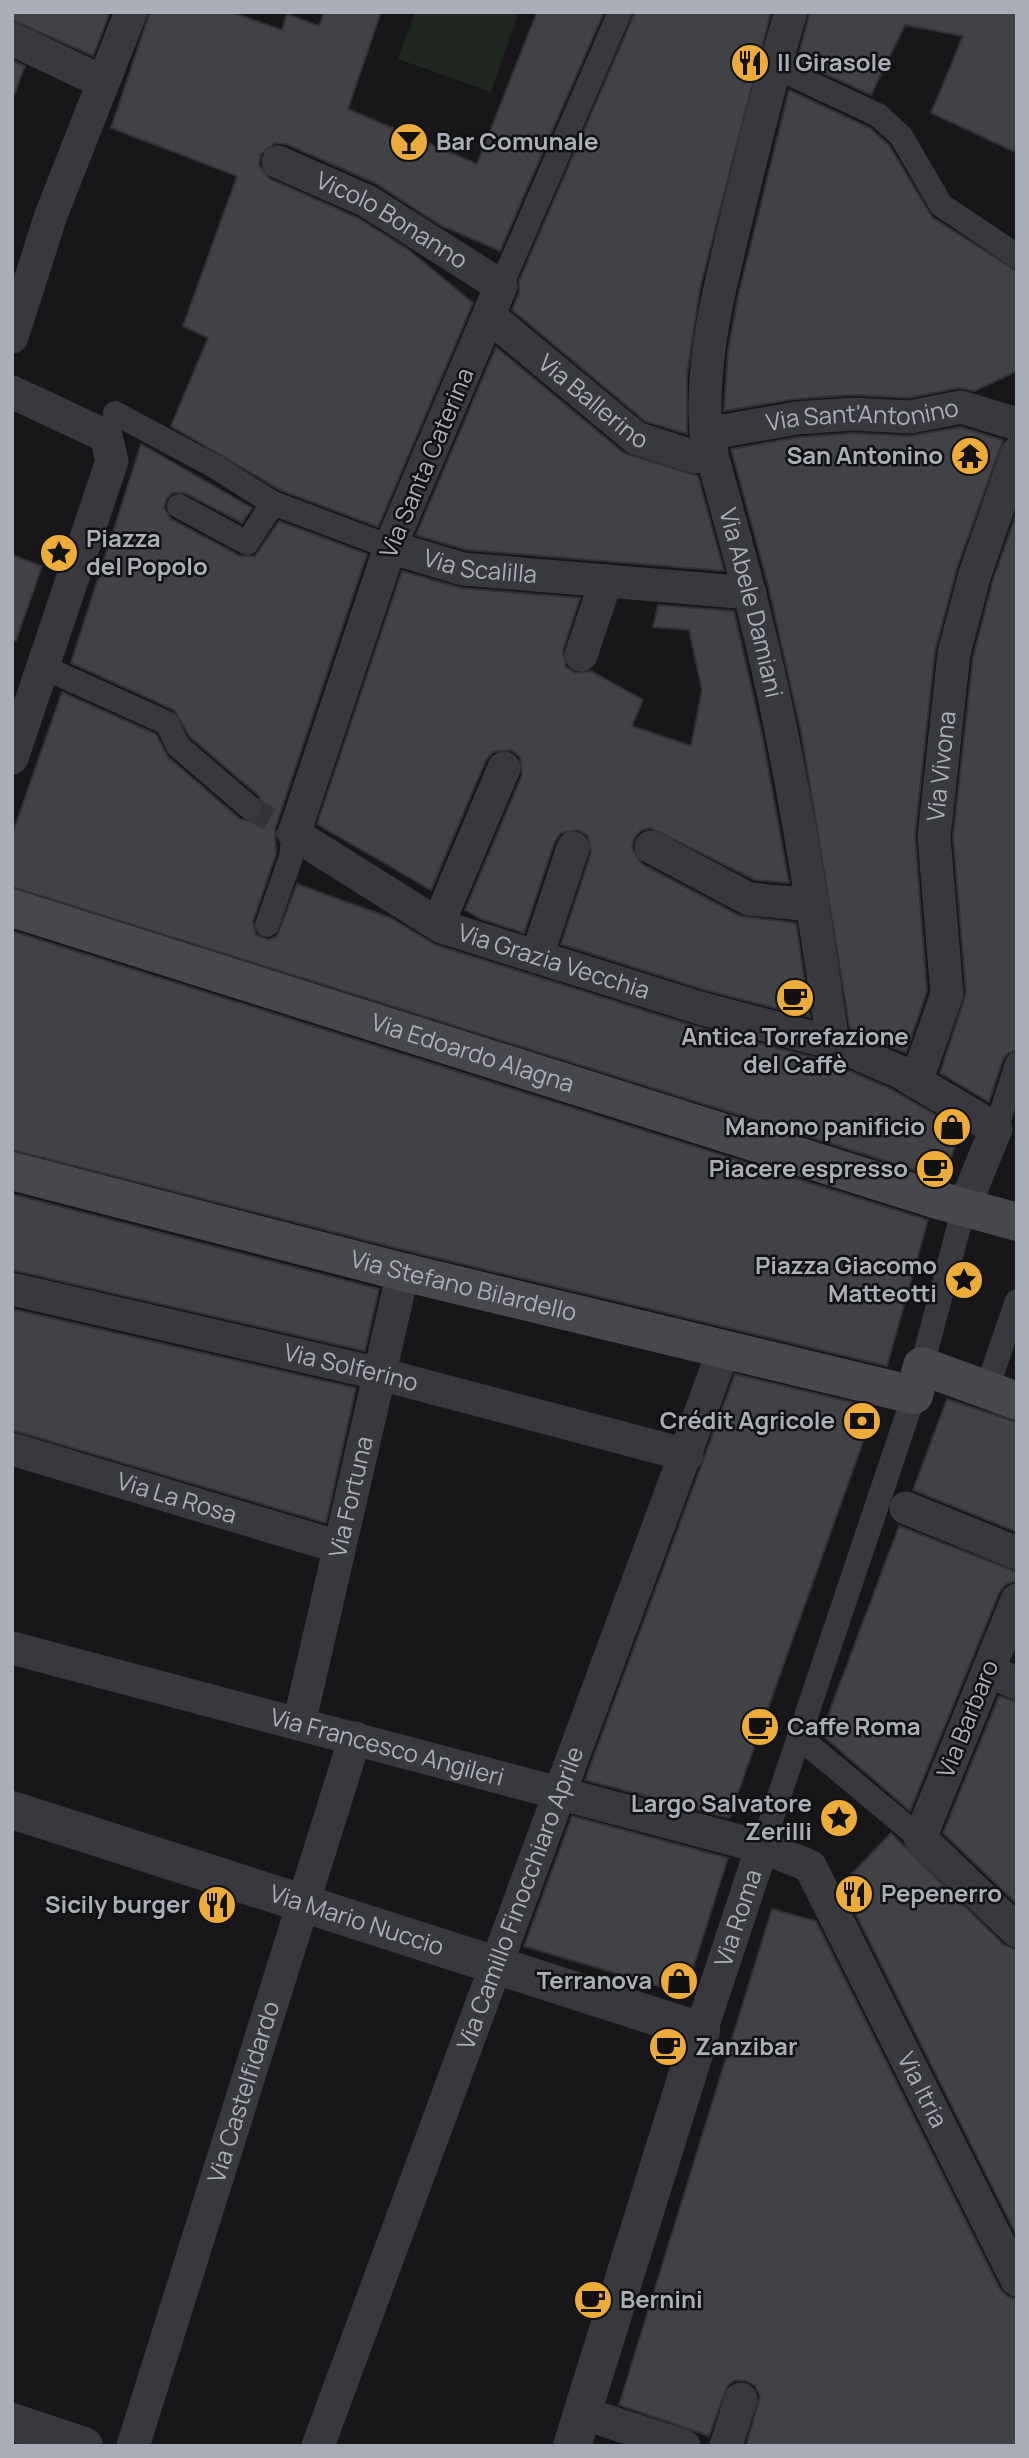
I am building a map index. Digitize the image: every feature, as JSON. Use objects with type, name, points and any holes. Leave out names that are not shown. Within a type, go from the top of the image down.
[{"type":"main road","name":"Via Edoardo Alagna","points":[[12,908],[949,1203],[1017,1222]]},
{"type":"main road","name":"Via Stefano Bilardello","points":[[12,1171],[403,1272],[724,1349],[1002,1394]]},
{"type":"street","points":[[12,337],[51,215],[131,12]]},
{"type":"street","name":"Via Santa Caterina","points":[[267,925],[291,857],[292,832],[390,547],[620,12]]},
{"type":"street","name":"Via Abele Damiani","points":[[791,12],[773,70],[714,312],[704,408],[709,444],[750,593],[773,692],[813,905],[833,1043]]},
{"type":"street","points":[[12,39],[103,82]]},
{"type":"street","points":[[773,70],[786,72],[878,116],[901,136],[942,205],[1017,256]]},
{"type":"street","name":"Vicolo Bonanno","points":[[278,162],[367,201],[501,286]]},
{"type":"street","name":"Via Ballerino","points":[[489,316],[636,438],[695,457],[709,444]]},
{"type":"street","points":[[12,392],[106,436],[112,461],[55,672],[12,758]]},
{"type":"street","name":"Via Sant'Antonino","points":[[709,444],[797,418],[853,414],[910,417],[961,407],[1017,424]]},
{"type":"street","name":"Via Scalilla","points":[[116,413],[156,433],[273,503],[390,547],[463,569],[750,593]]},
{"type":"street","name":"Via Vivona","points":[[916,1082],[947,994],[934,837],[954,653],[975,574],[1017,453]]},
{"type":"street","points":[[179,506],[247,543],[273,503]]},
{"type":"street","points":[[581,655],[606,581]]},
{"type":"street","points":[[55,672],[167,723],[178,746],[249,807]]},
{"type":"street","points":[[438,925],[504,768]]},
{"type":"street","name":"Via Grazia Vecchia","points":[[292,832],[438,925],[700,1008],[833,1043]]},
{"type":"street","points":[[650,846],[749,899],[813,905]]},
{"type":"street","points":[[537,956],[573,848]]},
{"type":"street","points":[[833,1043],[916,1082],[996,1129]]},
{"type":"street","points":[[918,1380],[949,1203],[996,1129],[1017,1064]]},
{"type":"street","name":"Via Fortuna","points":[[299,1724],[403,1272]]},
{"type":"street","name":"Via Solferino","points":[[12,1289],[380,1374],[687,1455]]},
{"type":"street","points":[[1002,1394],[1017,1301]]},
{"type":"street","name":"Via Camillo Finocchiaro Aprile","points":[[318,2446],[724,1349]]},
{"type":"street","name":"Via Roma","points":[[577,2429],[701,2031],[799,1737],[893,1503],[918,1380]]},
{"type":"street","name":"Via La Rosa","points":[[12,1449],[339,1547]]},
{"type":"street","points":[[893,1503],[1017,1553]]},
{"type":"street","name":"Via Barbaro","points":[[920,1838],[1002,1677],[1017,1600]]},
{"type":"street","name":"Via Francesco Angileri","points":[[12,1648],[762,1847]]},
{"type":"street","points":[[799,1737],[920,1838],[1017,1931]]},
{"type":"street","name":"Via Castelfidardo","points":[[133,2446],[355,1738]]},
{"type":"street","name":"Via Mario Nuccio","points":[[12,1811],[701,2031]]},
{"type":"street","name":"Via Itria","points":[[762,1847],[810,1866],[1017,2280]]},
{"type":"street","points":[[726,2446],[741,2399]]},
{"type":"street","points":[[12,2423],[84,2446]]},
{"type":"street","points":[[577,2429],[684,2446]]},
{"type":"shaded area","points":[[415,12],[519,12],[491,92],[398,59]]},
{"type":"building","points":[[12,12],[110,12],[93,56],[12,20]]},
{"type":"building","points":[[150,12],[231,12],[282,30],[287,14],[319,26],[324,12],[381,12],[348,109],[477,164],[537,12],[604,12],[500,251],[440,225],[375,183],[286,144],[275,143],[261,154],[259,165],[270,179],[358,218],[409,250],[473,303],[378,527],[280,490],[171,426],[208,338],[183,326],[237,176],[111,128]]},
{"type":"building","points":[[635,12],[771,12],[700,288],[687,375],[687,434],[645,421],[512,310],[519,293],[519,281]]},
{"type":"building","points":[[810,12],[1017,12],[1017,153],[931,113],[963,36],[905,25],[871,95],[797,61]]},
{"type":"building","points":[[12,60],[25,66],[15,93],[12,93]]},
{"type":"building","points":[[789,90],[870,128],[889,145],[932,217],[1017,271],[1017,371],[975,391],[958,388],[909,398],[854,395],[795,399],[724,411],[728,351],[738,296]]},
{"type":"building","points":[[496,347],[624,453],[698,476],[724,571],[467,550],[416,535]]},
{"type":"building","points":[[960,427],[1003,440],[957,568],[935,651],[915,835],[927,991],[906,1053],[850,1030],[801,732],[768,585],[731,449],[799,437],[853,433],[909,436]]},
{"type":"building","points":[[141,444],[252,508],[242,523],[185,493],[172,493],[164,507],[171,519],[240,556],[255,556],[279,521],[367,554],[275,829],[276,854],[253,921],[256,935],[269,940],[277,936],[297,884],[391,918],[436,945],[694,1026],[827,1061],[891,1089],[961,1130],[943,1179],[12,887],[12,835],[62,692],[156,734],[168,757],[240,819],[255,821],[263,810],[259,796],[190,737],[174,710],[71,663]]},
{"type":"building","points":[[1017,512],[1017,1050],[1008,1053],[1003,1059],[989,1102],[940,1073],[966,993],[953,837],[973,657],[993,580]]},
{"type":"building","points":[[12,555],[42,566],[16,641],[12,640]]},
{"type":"building","points":[[402,571],[461,588],[580,598],[563,650],[566,667],[576,673],[591,671],[643,700],[632,726],[691,746],[702,690],[689,630],[653,627],[658,605],[734,611],[763,739],[789,883],[755,880],[651,828],[640,831],[632,848],[642,864],[740,916],[796,923],[810,1017],[705,990],[561,944],[591,853],[588,836],[578,830],[561,833],[555,841],[524,933],[481,919],[465,910],[522,775],[520,757],[511,750],[493,752],[486,760],[431,890],[317,824]]},
{"type":"building","points":[[12,931],[928,1220],[887,1366],[408,1251],[12,1150]]},
{"type":"building","points":[[12,1194],[379,1289],[365,1351],[12,1270]]},
{"type":"building","points":[[12,1309],[356,1388],[326,1523],[12,1430]]},
{"type":"building","points":[[735,1374],[875,1408],[729,1818],[585,1780]]},
{"type":"building","points":[[947,1399],[1017,1422],[1017,1532],[913,1490]]},
{"type":"building","points":[[899,1526],[1017,1572],[1017,1581],[1006,1584],[999,1593],[910,1811],[821,1734]]},
{"type":"building","points":[[999,1696],[1017,1702],[1017,1904],[943,1833]]},
{"type":"building","points":[[572,1816],[728,1858],[685,1994],[524,1946]]},
{"type":"building","points":[[891,1833],[1004,1945],[1017,1950],[1017,2236],[841,1885]]},
{"type":"building","points":[[772,1909],[816,1921],[1000,2289],[1007,2296],[1017,2299],[1017,2446],[746,2446],[760,2396],[755,2386],[746,2381],[736,2380],[728,2385],[709,2436],[619,2405]]},
{"type":"tunnel","points":[[249,807],[290,831]]},
{"type":"place","name":"Il Girasole","points":[[750,63]]},
{"type":"place","name":"Bar Comunale","points":[[409,142]]},
{"type":"place","name":"San Antonino","points":[[970,456]]},
{"type":"place","name":"Piazza del Popolo","points":[[59,553]]},
{"type":"place","name":"Antica Torrefazione del Caffè","points":[[795,998]]},
{"type":"place","name":"Manono panificio","points":[[952,1127]]},
{"type":"place","name":"Piacere espresso","points":[[935,1169]]},
{"type":"place","name":"Piazza Giacomo Matteotti","points":[[964,1280]]},
{"type":"place","name":"Crédit Agricole","points":[[862,1421]]},
{"type":"place","name":"Caffe Roma","points":[[760,1727]]},
{"type":"place","name":"Largo Salvatore Zerilli","points":[[839,1818]]},
{"type":"place","name":"Pepenerro","points":[[854,1894]]},
{"type":"place","name":"Sicily burger","points":[[217,1905]]},
{"type":"place","name":"Terranova","points":[[679,1981]]},
{"type":"place","name":"Zanzibar","points":[[668,2047]]},
{"type":"place","name":"Bernini","points":[[593,2300]]}]
